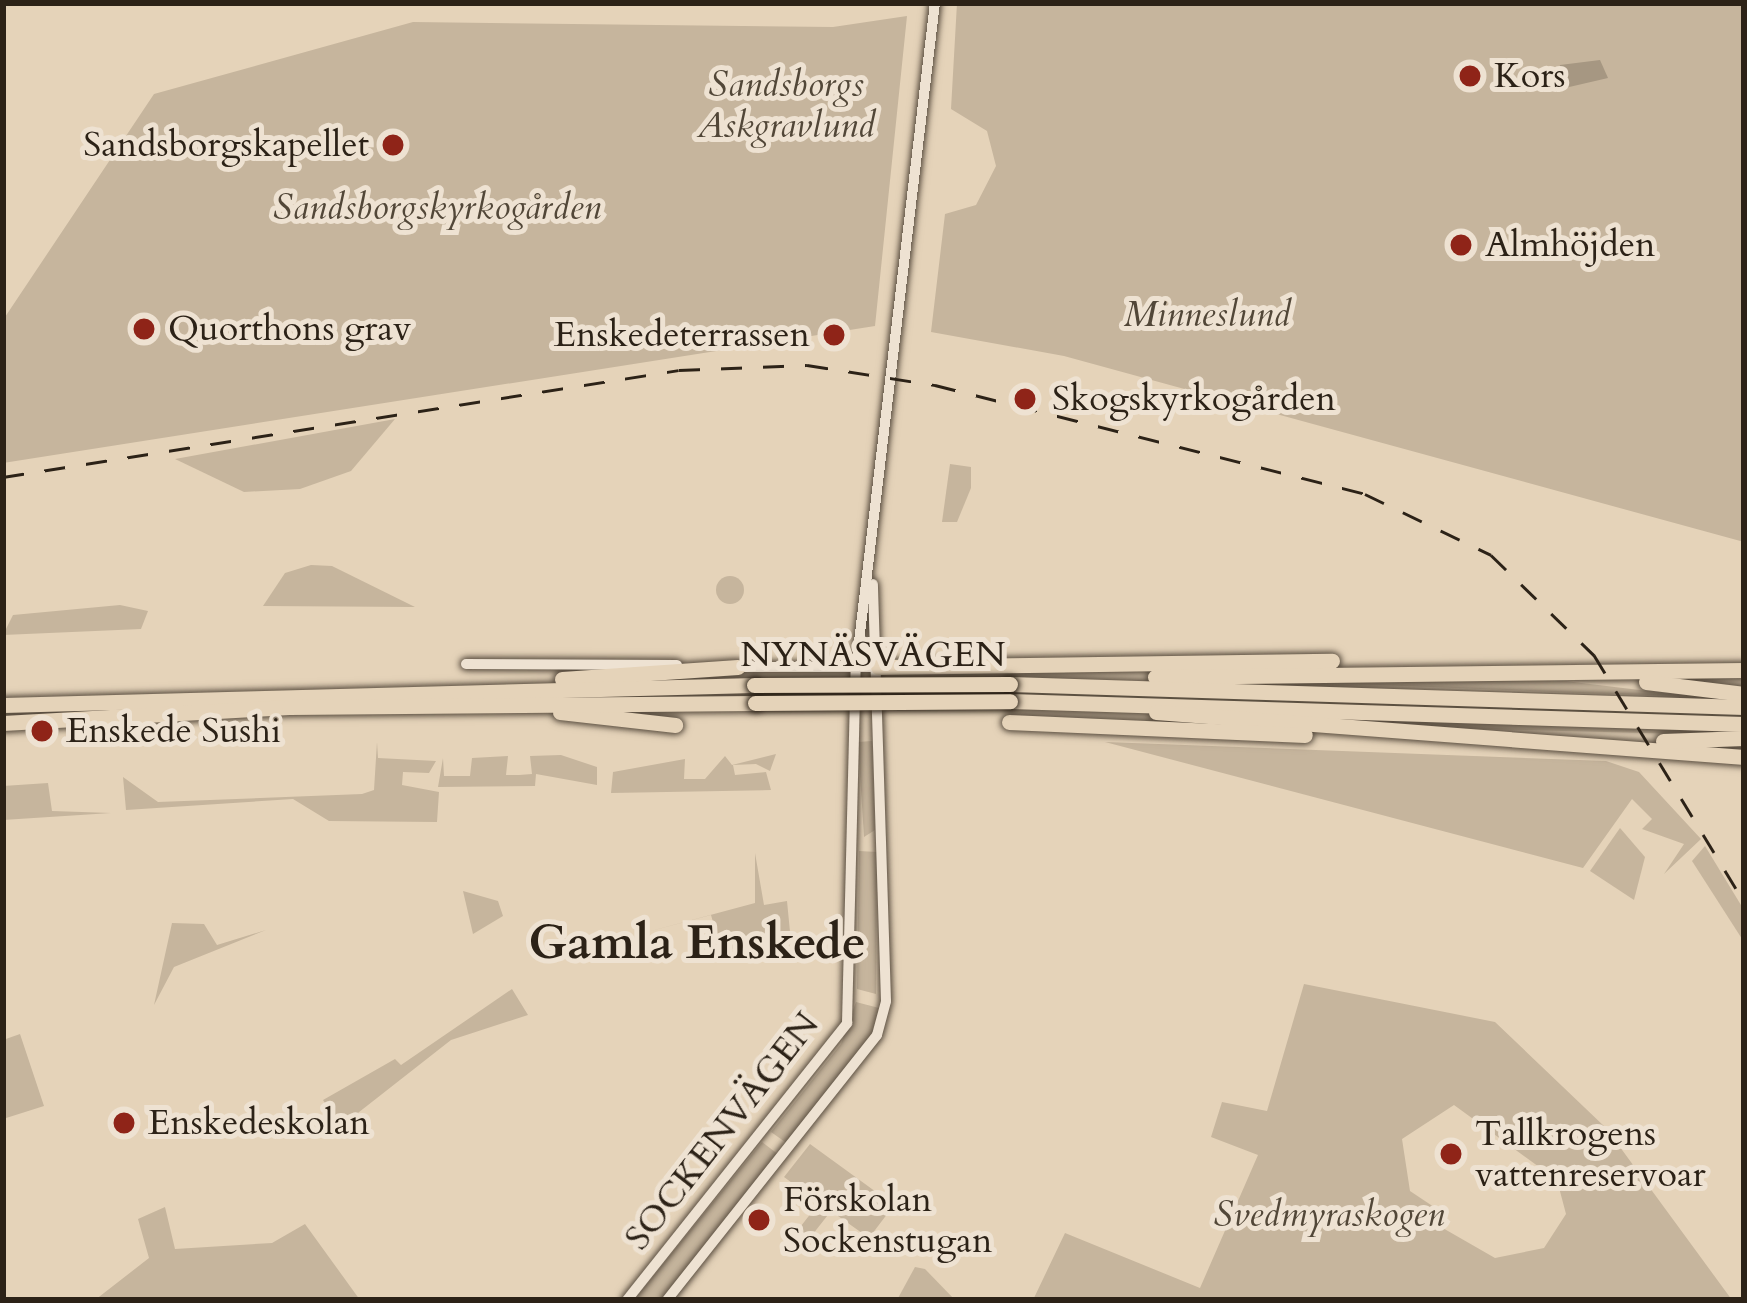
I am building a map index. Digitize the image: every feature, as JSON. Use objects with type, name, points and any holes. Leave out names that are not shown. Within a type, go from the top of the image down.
[{"type":"highway","points":[[878,667],[1288,659],[1586,676],[1744,670]]},
{"type":"highway","points":[[456,689],[738,667]]},
{"type":"highway","points":[[1092,684],[1418,670]]},
{"type":"highway","points":[[1586,676],[1744,694]]},
{"type":"highway","name":"NYNÄSVÄGEN","points":[[3,723],[491,704],[755,703],[1092,684],[1744,707]]},
{"type":"highway","name":"NYNÄSVÄGEN","points":[[3,705],[456,689],[754,685],[1744,724]]},
{"type":"highway","points":[[1100,702],[1376,733]]},
{"type":"highway","points":[[491,704],[675,725]]},
{"type":"highway","points":[[1009,722],[1376,733],[1600,744],[1744,757]]},
{"type":"highway","points":[[1600,744],[1744,738]]},
{"type":"street","name":"SOCKENVÄGEN","points":[[627,1300],[847,1023],[856,667],[935,3]]},
{"type":"street","name":"SOCKENVÄGEN","points":[[668,1300],[877,1035],[886,1001],[872,562]]},
{"type":"street","name":"NYNÄSVÄGEN","points":[[466,664],[878,667]]},
{"type":"green space","name":"Skogskyrkogården","points":[[957,3],[1744,3],[1744,542],[1064,356],[931,332],[945,214],[976,205],[996,166],[987,131],[951,109]]},
{"type":"green space","name":"Sandsborgskyrkogården","points":[[907,16],[875,326],[3,463],[3,320],[154,94],[413,22],[833,27]]},
{"type":"green space","points":[[395,419],[351,471],[300,489],[244,492],[175,459]]},
{"type":"green space","points":[[950,464],[971,467],[971,488],[957,522],[942,522]]},
{"type":"green space","points":[[311,565],[332,566],[415,607],[263,606],[285,573]]},
{"type":"green space","points":[[730,576],[740,580],[744,590],[740,600],[730,604],[720,600],[716,590],[720,580]]},
{"type":"green space","points":[[120,605],[148,611],[141,629],[3,635],[13,615]]},
{"type":"green space","points":[[1253,680],[1565,681],[1689,696],[1581,693]]},
{"type":"green space","points":[[1340,718],[1687,730],[1687,734],[1358,726]]},
{"type":"green space","points":[[872,741],[875,830],[864,837],[858,742]]},
{"type":"green space","points":[[377,742],[378,758],[436,761],[429,773],[403,772],[402,785],[439,792],[437,822],[329,821],[293,799],[126,810],[123,777],[158,802],[362,794],[374,790]]},
{"type":"green space","points":[[1105,742],[1606,761],[1639,772],[1701,839],[1664,874],[1684,844],[1642,829],[1652,819],[1632,799],[1583,868]]},
{"type":"green space","points":[[776,754],[770,771],[756,764],[733,765],[735,775],[766,772],[771,790],[611,793],[613,772],[685,759],[684,779],[705,779],[725,756],[732,765]]},
{"type":"green space","points":[[561,755],[597,767],[597,785],[536,774],[535,786],[438,787],[443,758],[444,776],[470,776],[472,758],[508,756],[506,775],[519,775],[532,774],[530,756]]},
{"type":"green space","points":[[48,783],[52,811],[111,813],[3,820],[3,786]]},
{"type":"green space","points":[[1620,828],[1645,857],[1634,900],[1590,871]]},
{"type":"green space","points":[[1705,846],[1744,910],[1744,942],[1692,861]]},
{"type":"green space","points":[[859,851],[877,852],[876,994],[857,989]]},
{"type":"green space","points":[[755,853],[764,905],[787,901],[791,942],[721,950],[711,915],[632,936],[755,903]]},
{"type":"green space","points":[[463,891],[498,901],[503,916],[473,934]]},
{"type":"green space","points":[[172,923],[204,924],[217,945],[266,930],[174,967],[154,1005]]},
{"type":"green space","name":"Svedmyraskogen","points":[[1304,984],[1495,1022],[1606,1128],[1732,1300],[1033,1300],[1065,1233],[1200,1288],[1258,1155],[1211,1137],[1222,1102],[1267,1111]],"holes":[[[1454,1105],[1557,1180],[1566,1214],[1544,1248],[1495,1258],[1434,1223],[1437,1209],[1410,1191],[1402,1139]]]},
{"type":"green space","points":[[512,989],[528,1015],[451,1040],[340,1127],[323,1100],[395,1059],[401,1065]]},
{"type":"green space","points":[[856,1002],[879,1008],[870,1040],[788,1144],[771,1132],[841,1044]]},
{"type":"green space","points":[[20,1034],[44,1106],[3,1119],[3,1040]]},
{"type":"green space","points":[[762,1142],[779,1155],[661,1300],[634,1300]]},
{"type":"green space","points":[[810,1144],[894,1205],[869,1238],[831,1211],[802,1248],[790,1240],[819,1203],[784,1177]]},
{"type":"green space","points":[[165,1207],[175,1249],[272,1243],[305,1224],[360,1300],[95,1300],[149,1258],[138,1219]]},
{"type":"green space","points":[[915,1267],[925,1269],[955,1300],[897,1300]]},
{"type":"shaded area","points":[[1600,60],[1608,78],[1552,91],[1560,65]]},
{"type":"railway","points":[[3,477],[679,370],[807,365],[935,385],[1365,494],[1491,555],[1594,655],[1744,902]]},
{"type":"place","name":"Kors","points":[[1470,76]]},
{"type":"place","name":"Sandsborgskapellet","points":[[393,145]]},
{"type":"place","name":"Almhöjden","points":[[1461,245]]},
{"type":"place","name":"Quorthons grav","points":[[144,329]]},
{"type":"place","name":"Enskedeterrassen","points":[[834,335]]},
{"type":"place","name":"Skogskyrkogården","points":[[1025,399]]},
{"type":"place","name":"Enskede Sushi","points":[[42,731]]},
{"type":"place","name":"Enskedeskolan","points":[[124,1123]]},
{"type":"place","name":"Tallkrogens vattenreservoar","points":[[1451,1154]]},
{"type":"place","name":"Förskolan Sockenstugan","points":[[759,1220]]},
{"type":"district","name":"Gamla Enskede","points":[[697,943]]},
{"type":"park label","name":"Sandsborgs Askgravlund","points":[[786,104]]},
{"type":"park label","name":"Minneslund","points":[[1207,315]]}]
